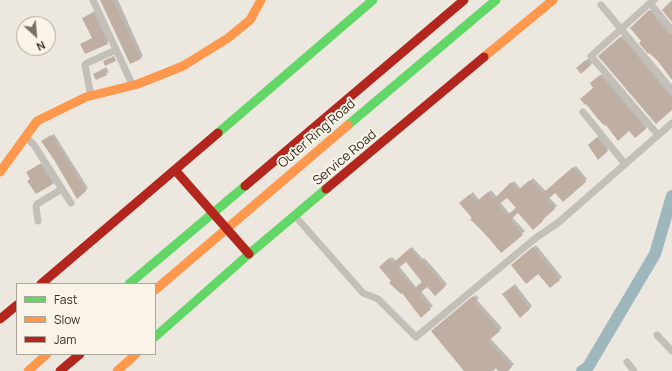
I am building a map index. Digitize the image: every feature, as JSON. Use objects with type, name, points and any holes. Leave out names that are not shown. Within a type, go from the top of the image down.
[{"type":"main road","points":[[0,172],[37,121],[86,97],[133,86],[183,66],[228,38],[250,20],[261,0]]},
{"type":"main road","points":[[42,283],[372,0]]},
{"type":"main road","name":"Outer Ring Road","points":[[130,283],[464,0]]},
{"type":"main road","name":"Outer Ring Road","points":[[156,289],[496,0]]},
{"type":"main road","name":"Service Road","points":[[156,337],[250,254],[553,0]]},
{"type":"main road","points":[[175,170],[250,254]]},
{"type":"main road","points":[[0,319],[16,306]]},
{"type":"main road","points":[[28,371],[46,355]]},
{"type":"main road","points":[[60,371],[79,355]]},
{"type":"main road","points":[[117,371],[135,355]]},
{"type":"street","points":[[93,0],[133,86]]},
{"type":"street","points":[[658,135],[590,56],[652,2],[672,30]]},
{"type":"street","points":[[601,5],[672,90]]},
{"type":"street","points":[[92,96],[85,65],[116,50]]},
{"type":"street","points":[[583,112],[625,164]]},
{"type":"street","points":[[295,216],[363,293],[378,299],[416,336],[537,237],[559,222],[672,123]]},
{"type":"street","points":[[26,137],[34,145],[70,203]]},
{"type":"street","points":[[38,222],[37,204],[62,189]]},
{"type":"street","points":[[658,335],[672,351]]},
{"type":"street","points":[[627,362],[634,371]]},
{"type":"building","points":[[100,0],[113,0],[141,59],[130,64]]},
{"type":"building","points":[[672,0],[672,22],[662,10]]},
{"type":"building","points":[[649,10],[668,33],[672,35],[672,80],[658,61],[649,53],[648,54],[639,43],[641,41],[630,28]]},
{"type":"building","points":[[93,13],[108,44],[85,54],[80,44],[92,38],[82,18]]},
{"type":"building","points":[[620,37],[630,47],[672,99],[672,110],[656,124],[598,56]]},
{"type":"building","points":[[114,56],[116,61],[105,66],[103,61]]},
{"type":"building","points":[[586,60],[591,65],[581,74],[576,68]]},
{"type":"building","points":[[104,69],[107,75],[96,80],[93,74]]},
{"type":"building","points":[[600,75],[646,129],[635,138],[629,131],[618,141],[606,125],[605,126],[598,119],[580,99],[593,88],[590,83]]},
{"type":"building","points":[[51,135],[86,191],[77,199],[55,161],[41,141]]},
{"type":"building","points":[[597,137],[608,151],[598,160],[588,145]]},
{"type":"building","points":[[40,164],[53,184],[36,194],[27,181],[30,179],[26,172]]},
{"type":"building","points":[[573,167],[586,182],[563,202],[555,193],[547,200],[555,209],[533,230],[518,213],[510,220],[523,235],[501,253],[489,238],[470,219],[472,218],[459,203],[470,194],[476,202],[488,192],[494,199],[511,182],[518,190],[530,180],[543,193]],"holes":[[[507,198],[516,208],[507,215],[498,205]]]},
{"type":"building","points":[[533,247],[560,280],[550,288],[538,274],[526,284],[511,265]]},
{"type":"building","points":[[410,248],[420,261],[421,260],[427,266],[445,287],[435,296],[427,287],[419,294],[431,309],[421,318],[402,293],[401,294],[389,283],[391,281],[379,267],[389,258],[393,263]],"holes":[[[406,262],[422,282],[414,289],[397,269]]]},
{"type":"building","points":[[513,286],[530,309],[520,318],[502,294]]},
{"type":"building","points":[[473,296],[477,301],[475,303],[500,331],[488,341],[512,367],[508,371],[498,371],[496,368],[493,371],[464,371],[431,331]]},
{"type":"waterway","points":[[582,371],[588,367],[655,254],[672,196]]},
{"type":"traffic: fast","points":[[218,133],[373,0]]},
{"type":"traffic: fast","points":[[348,125],[496,0]]},
{"type":"traffic: fast","points":[[130,283],[245,186]]},
{"type":"traffic: fast","points":[[156,336],[249,254],[326,189]]},
{"type":"traffic: slow","points":[[0,172],[37,121],[86,97],[138,84],[183,66],[228,38],[250,20],[261,0]]},
{"type":"traffic: slow","points":[[484,57],[553,0]]},
{"type":"traffic: slow","points":[[156,289],[348,125]]},
{"type":"traffic: slow","points":[[28,371],[46,355]]},
{"type":"traffic: slow","points":[[117,371],[135,355]]},
{"type":"traffic: jam","points":[[245,186],[464,0]]},
{"type":"traffic: jam","points":[[326,189],[484,57]]},
{"type":"traffic: jam","points":[[42,283],[218,133]]},
{"type":"traffic: jam","points":[[175,170],[249,254]]},
{"type":"traffic: jam","points":[[0,319],[16,306]]},
{"type":"traffic: jam","points":[[60,371],[79,355]]}]
